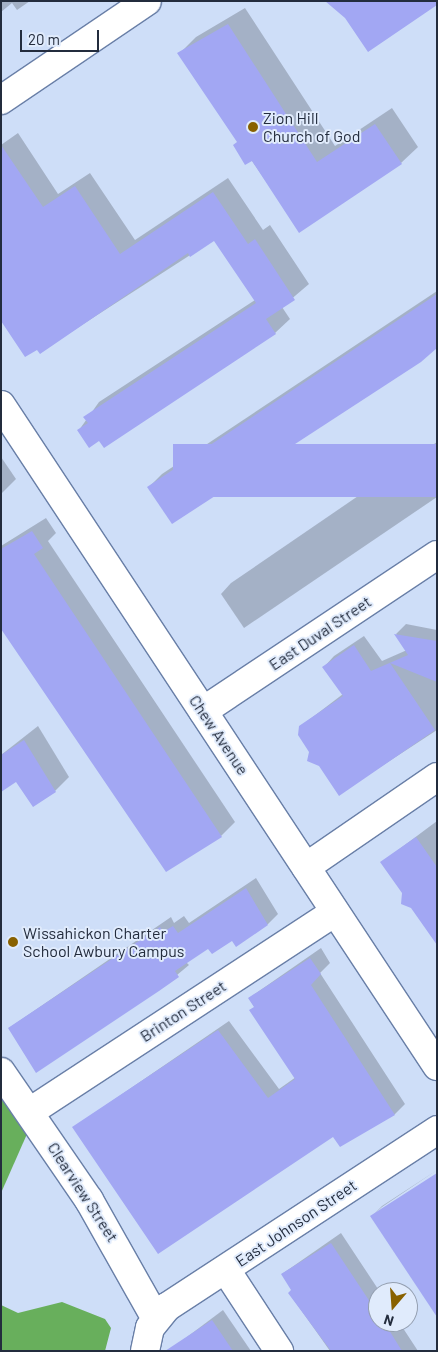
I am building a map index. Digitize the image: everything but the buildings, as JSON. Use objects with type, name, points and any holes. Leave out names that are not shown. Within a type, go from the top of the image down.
[{"type":"street","points":[[1,100],[147,1]]},
{"type":"street","name":"Chew Avenue","points":[[1,405],[437,1066]]},
{"type":"street","name":"East Duval Street","points":[[203,711],[437,555]]},
{"type":"street","points":[[306,867],[437,777]]},
{"type":"street","name":"Brinton Street","points":[[31,1111],[335,912]]},
{"type":"street","name":"Clearview Street","points":[[1,1072],[31,1111],[128,1263],[155,1317]]},
{"type":"street","name":"East Johnson Street","points":[[155,1317],[437,1130]]},
{"type":"street","points":[[226,1270],[279,1351]]},
{"type":"street","points":[[145,1351],[155,1317]]},
{"type":"green space","points":[[1,1087],[27,1134],[1,1193]]},
{"type":"green space","points":[[62,1302],[105,1319],[111,1328],[105,1351],[1,1351],[1,1305],[18,1313]]},
{"type":"place","name":"Zion Hill Church of God","points":[[253,127]]},
{"type":"place","name":"Wissahickon Charter School Awbury Campus","points":[[13,942]]}]
